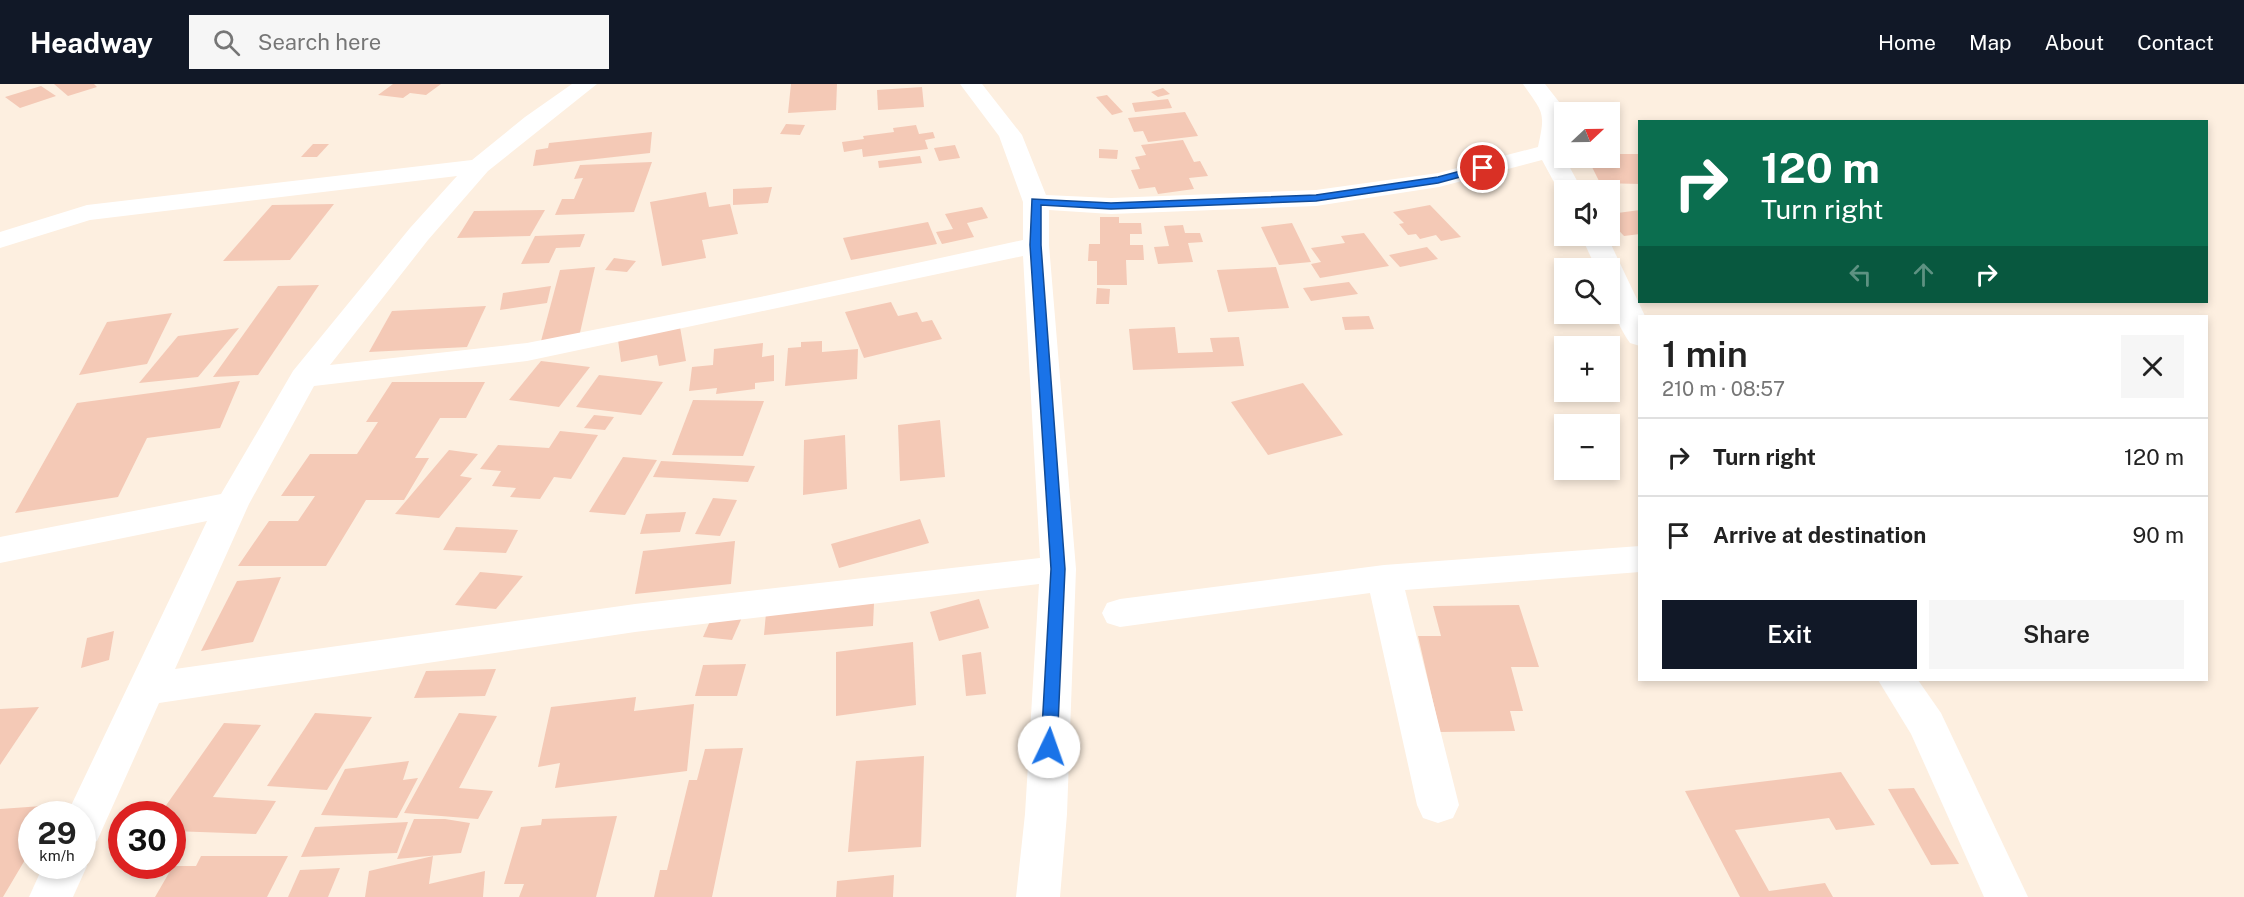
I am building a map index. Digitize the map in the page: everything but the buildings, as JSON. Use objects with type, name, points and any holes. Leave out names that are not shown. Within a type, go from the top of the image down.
[{"type":"street","points":[[94,801],[232,504],[304,378],[419,234],[479,166],[533,122],[586,84]]},
{"type":"street","points":[[971,84],[1010,135],[1036,202],[1036,245],[1058,569],[1046,814],[1038,897]]},
{"type":"street","points":[[1534,84],[1552,107],[1554,126],[1550,151],[1565,180]]},
{"type":"street","points":[[1036,202],[1111,206],[1316,198],[1438,180],[1550,151]]},
{"type":"street","points":[[0,240],[87,213],[479,166]]},
{"type":"street","points":[[304,378],[527,352],[753,307],[1036,245]]},
{"type":"street","points":[[1620,293],[1638,333]]},
{"type":"street","points":[[0,550],[232,504]]},
{"type":"street","points":[[1120,613],[1384,578],[1638,559]]},
{"type":"street","points":[[145,689],[634,618],[1058,569]]},
{"type":"street","points":[[1384,578],[1438,805]]},
{"type":"street","points":[[1898,681],[1926,725],[2006,897]]},
{"type":"street","points":[[51,897],[60,879]]},
{"type":"route","points":[[1049,747],[1058,569],[1036,245],[1036,202],[1111,206],[1316,198],[1438,180],[1483,168]]}]
